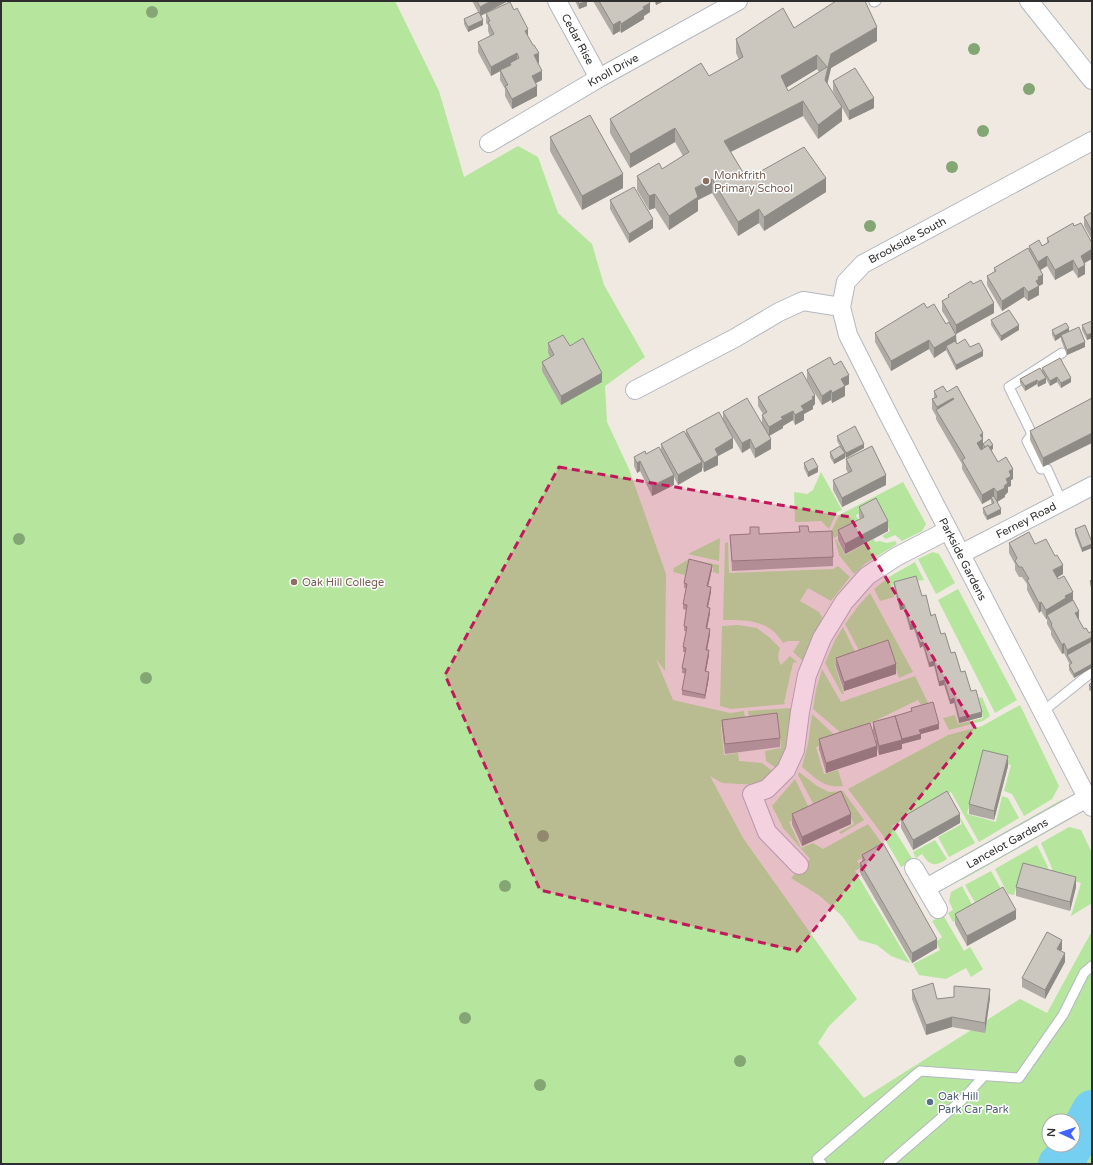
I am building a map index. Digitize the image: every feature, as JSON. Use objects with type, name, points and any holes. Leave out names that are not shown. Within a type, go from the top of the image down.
[{"type":"street","name":"Cedar Rise","points":[[557,1],[598,78]]},
{"type":"street","name":"Knoll Drive","points":[[489,143],[598,78],[738,1]]},
{"type":"street","points":[[1029,1],[1092,80]]},
{"type":"street","name":"Brookside South","points":[[841,307],[846,282],[863,264],[1092,141]]},
{"type":"street","points":[[634,390],[735,338],[779,312],[803,301],[841,307]]},
{"type":"street","name":"Parkside Gardens","points":[[841,307],[848,335],[1090,803]]},
{"type":"street","name":"Ferney Road","points":[[961,554],[1092,486]]},
{"type":"street","points":[[799,865],[767,832],[752,794],[767,789],[786,770],[795,750],[807,675],[822,638],[844,602],[866,576],[896,557],[948,530]]},
{"type":"street","name":"Lancelot Gardens","points":[[926,888],[1090,803]]},
{"type":"street","points":[[914,868],[938,909]]},
{"type":"lane","points":[[1062,353],[1009,387],[1032,434],[1027,441],[1041,468],[1047,469],[1062,502]]},
{"type":"lane","points":[[1042,712],[1092,672]]},
{"type":"lane","points":[[822,1164],[817,1159],[920,1071],[1019,1078],[1063,1015],[1084,973],[1092,966]]},
{"type":"lane","points":[[888,1164],[962,1100],[984,1076]]},
{"type":"highlighted area","points":[[559,467],[850,517],[975,728],[797,951],[540,890],[445,675]]},
{"type":"green space","name":"Oak Hill College","points":[[1,1],[395,1],[439,91],[464,177],[518,146],[538,157],[558,213],[592,244],[604,285],[645,357],[605,386],[607,422],[629,469],[666,574],[665,671],[656,659],[673,700],[730,713],[744,711],[746,724],[721,727],[724,755],[738,753],[739,761],[762,763],[775,773],[759,785],[722,783],[710,776],[743,838],[857,999],[829,1026],[818,1043],[864,1098],[1020,999],[1047,1013],[1092,931],[1092,1164],[1,1164]]},
{"type":"green space","points":[[821,472],[842,510],[837,512],[829,529],[821,521],[795,522],[794,492],[807,494],[813,490]]},
{"type":"green space","points":[[903,482],[926,524],[922,531],[902,541],[895,535],[886,539],[882,536],[890,531],[876,505],[856,515],[860,524],[834,538],[831,532],[839,515]]},
{"type":"green space","points":[[720,538],[719,561],[688,554]]},
{"type":"green space","points":[[836,539],[845,555],[874,539],[875,542],[879,541],[887,543],[895,541],[897,544],[866,563],[854,574],[839,555]]},
{"type":"green space","points":[[728,542],[729,573],[833,569],[838,566],[850,577],[831,601],[808,588],[800,601],[819,612],[822,617],[803,661],[793,652],[800,641],[788,641],[783,643],[774,632],[762,624],[755,622],[723,620],[725,543]]},
{"type":"green space","points":[[933,552],[939,554],[955,583],[936,594],[918,559]]},
{"type":"green space","points":[[689,559],[719,565],[719,574],[713,572],[713,568],[688,563],[685,575],[673,572],[674,568]]},
{"type":"green space","points":[[915,562],[924,580],[917,581],[916,579],[891,586],[894,597],[880,601],[874,589],[889,577]]},
{"type":"green space","points":[[958,589],[1017,700],[995,713],[938,600]]},
{"type":"green space","points":[[870,593],[913,672],[899,678],[888,647],[862,656],[845,624]]},
{"type":"green space","points":[[738,625],[757,628],[770,638],[780,648],[778,656],[781,665],[790,656],[797,662],[793,663],[784,703],[786,704],[731,709],[720,706],[722,626]]},
{"type":"green space","points":[[843,627],[858,658],[835,666],[844,694],[842,694],[825,663],[835,640]]},
{"type":"green space","points":[[822,669],[841,702],[915,676],[929,705],[922,707],[918,700],[864,726],[847,738],[813,709],[816,690]]},
{"type":"green space","points":[[982,697],[990,716],[983,721],[949,730],[943,718],[955,715],[958,724],[983,718],[979,698]]},
{"type":"green space","points":[[1020,705],[1059,786],[1052,799],[1024,816],[1012,794],[1004,791],[1011,765],[981,758],[967,814],[996,822],[1002,796],[1008,798],[1019,818],[979,842],[951,792],[892,826],[913,860],[901,867],[882,834],[848,789],[948,735],[982,726]]},
{"type":"green space","points":[[792,709],[786,751],[779,770],[766,761],[765,751],[781,748],[778,720],[750,723],[748,711]]},
{"type":"green space","points":[[812,714],[840,740],[816,747],[824,774],[838,770],[843,786],[830,786],[825,784],[816,779],[802,767],[808,744]]},
{"type":"green space","points":[[799,772],[817,786],[829,792],[843,791],[864,820],[841,834],[839,832],[854,824],[842,799],[816,809],[798,775]]},
{"type":"green space","points":[[795,779],[811,812],[789,822],[801,848],[813,843],[823,849],[868,824],[883,845],[857,861],[861,867],[855,871],[910,963],[891,956],[877,945],[859,940],[842,916],[820,896],[791,878],[810,859],[783,828],[772,806]]},
{"type":"green space","points":[[1063,799],[1061,806],[954,866],[952,862]]},
{"type":"green space","points":[[950,800],[975,843],[949,857],[938,837],[962,824],[949,801]]},
{"type":"green space","points":[[1066,815],[1072,818],[962,880],[959,875]]},
{"type":"green space","points":[[1069,827],[1081,830],[1092,853],[1092,903],[1071,916],[1081,883],[1051,874],[1052,868],[1041,843]]},
{"type":"green space","points":[[935,840],[947,859],[933,864],[930,863],[922,854],[916,858],[913,852]]},
{"type":"green space","points":[[1037,845],[1048,867],[1047,872],[1021,870],[1014,895],[1008,894],[995,869]]},
{"type":"green space","points":[[991,871],[1004,894],[978,908],[965,885]]},
{"type":"green space","points":[[962,886],[975,910],[953,922],[948,913],[953,910],[949,901],[951,892]]},
{"type":"green space","points":[[943,915],[964,951],[970,947],[983,969],[971,977],[966,968],[946,979],[919,975],[913,964],[940,950],[936,942],[942,937],[932,921]]},
{"type":"building","points":[[477,1],[491,1],[480,7]]},
{"type":"building","points":[[578,1],[587,1],[579,4]]},
{"type":"building","points":[[599,1],[649,1],[650,3],[643,7],[644,9],[621,24],[620,21],[613,25]]},
{"type":"building","points":[[836,1],[865,1],[877,27],[831,54],[825,80],[842,107],[818,125],[803,101],[724,141],[747,179],[804,147],[826,178],[764,217],[759,209],[738,222],[712,179],[695,188],[698,197],[669,216],[655,194],[649,196],[637,176],[659,163],[662,169],[689,152],[675,128],[630,154],[610,119],[701,63],[709,76],[743,57],[736,39],[783,8],[794,28]],"holes":[[[817,55],[827,67],[788,91],[781,76]]]},
{"type":"building","points":[[510,2],[514,10],[517,8],[528,29],[525,31],[539,53],[534,55],[542,71],[532,76],[537,86],[512,99],[505,86],[508,85],[500,70],[511,65],[510,63],[519,58],[517,53],[491,67],[478,42],[494,34],[488,22],[490,21],[486,13]]},
{"type":"building","points":[[479,12],[483,20],[468,27],[464,19]]},
{"type":"building","points":[[855,68],[874,98],[849,111],[833,81]]},
{"type":"building","points":[[590,115],[623,174],[582,196],[550,137]]},
{"type":"building","points":[[634,187],[653,219],[629,234],[610,200]]},
{"type":"building","points":[[1092,212],[1092,231],[1084,217]]},
{"type":"building","points":[[1073,223],[1074,226],[1081,223],[1092,243],[1092,249],[1081,256],[1085,265],[1078,269],[1073,260],[1055,270],[1047,256],[1038,262],[1029,246],[1039,240],[1042,246],[1049,242],[1047,238]]},
{"type":"building","points":[[1028,248],[1043,275],[1038,277],[1039,279],[1036,281],[1039,286],[1028,292],[1024,287],[1002,301],[987,276],[996,271],[994,268]]},
{"type":"building","points":[[981,280],[994,303],[956,325],[942,301],[949,297],[948,295],[971,281],[973,284]]},
{"type":"building","points":[[924,303],[927,308],[934,304],[946,324],[949,322],[956,335],[934,348],[929,340],[891,361],[875,333]]},
{"type":"building","points":[[1009,310],[1019,325],[1001,336],[991,320]]},
{"type":"building","points":[[1092,321],[1092,333],[1087,335],[1082,325]]},
{"type":"building","points":[[1066,323],[1069,328],[1055,336],[1052,330]]},
{"type":"building","points":[[1079,327],[1085,342],[1067,350],[1061,335]]},
{"type":"building","points":[[563,335],[570,346],[583,338],[602,373],[561,396],[542,362],[554,355],[548,343]]},
{"type":"building","points":[[965,339],[970,347],[979,343],[983,351],[956,365],[946,346],[955,341],[957,344]]},
{"type":"building","points":[[830,357],[834,365],[841,361],[849,375],[841,379],[845,386],[832,393],[831,390],[822,396],[807,370]]},
{"type":"building","points":[[1060,358],[1071,378],[1061,383],[1057,377],[1050,381],[1042,368]]},
{"type":"building","points":[[1040,368],[1046,378],[1038,382],[1037,380],[1025,386],[1020,379]]},
{"type":"building","points":[[802,372],[815,395],[812,397],[813,399],[801,406],[804,410],[795,415],[793,411],[781,417],[783,419],[769,427],[762,415],[767,412],[758,397]]},
{"type":"building","points":[[943,386],[947,392],[957,386],[983,433],[980,435],[983,439],[977,443],[981,450],[988,445],[998,462],[1006,457],[1013,469],[1009,471],[1011,476],[1006,479],[1008,483],[1004,486],[1005,488],[997,492],[994,488],[982,495],[962,460],[965,458],[936,410],[954,399],[953,398],[937,407],[932,399],[937,397],[934,391]]},
{"type":"building","points":[[747,398],[771,439],[755,449],[750,439],[742,443],[723,412]]},
{"type":"building","points":[[1092,398],[1092,433],[1043,458],[1030,431]]},
{"type":"building","points":[[719,412],[733,438],[715,449],[718,455],[704,463],[686,430]]},
{"type":"building","points":[[855,426],[864,444],[846,453],[837,436]]},
{"type":"building","points":[[684,431],[702,462],[678,475],[661,444]]},
{"type":"building","points":[[989,439],[993,445],[989,447],[988,445],[985,447],[983,444]]},
{"type":"building","points":[[840,446],[845,453],[834,460],[830,452]]},
{"type":"building","points":[[872,446],[886,475],[842,498],[833,480],[852,471],[846,459]]},
{"type":"building","points":[[659,447],[674,475],[652,486],[640,461],[637,463],[634,457],[645,451],[646,454]]},
{"type":"building","points":[[813,458],[818,467],[808,472],[804,463]]},
{"type":"building","points":[[994,496],[1001,509],[987,516],[983,508],[994,503],[991,497]]},
{"type":"building","points":[[876,498],[888,521],[845,544],[838,530],[864,517],[859,507]]},
{"type":"building","points":[[1085,525],[1092,544],[1082,548],[1075,529]]},
{"type":"building","points":[[799,526],[808,526],[809,532],[832,531],[833,557],[732,561],[730,535],[750,534],[750,527],[759,527],[759,534],[800,532]]},
{"type":"building","points":[[1029,532],[1035,544],[1046,539],[1055,556],[1057,555],[1063,565],[1053,570],[1058,579],[1064,576],[1073,592],[1046,610],[1041,602],[1039,603],[1027,580],[1029,579],[1022,567],[1019,567],[1015,561],[1017,558],[1009,543]]},
{"type":"building","points":[[689,559],[712,565],[707,586],[711,587],[707,607],[710,608],[706,628],[710,629],[706,650],[709,650],[705,671],[709,672],[705,695],[682,690],[686,669],[682,668],[686,648],[683,647],[687,627],[684,626],[687,605],[683,604],[687,584],[684,583]]},
{"type":"building","points":[[916,576],[922,596],[926,595],[931,616],[935,614],[941,634],[945,633],[951,653],[955,652],[961,672],[965,671],[971,691],[976,690],[982,712],[959,718],[954,698],[950,700],[944,680],[939,682],[934,661],[929,663],[923,642],[920,643],[914,624],[910,625],[904,604],[900,605],[894,582]]},
{"type":"building","points":[[1073,600],[1079,611],[1075,613],[1084,629],[1086,628],[1089,633],[1092,631],[1092,637],[1067,650],[1064,643],[1062,645],[1047,615]]},
{"type":"building","points":[[888,640],[896,664],[844,682],[836,658]]},
{"type":"building","points":[[1092,641],[1092,664],[1074,674],[1069,665],[1072,663],[1067,655]]},
{"type":"building","points":[[933,702],[939,724],[919,730],[921,734],[902,739],[895,716],[912,711],[911,708]]},
{"type":"building","points":[[777,713],[780,738],[725,744],[722,720]]},
{"type":"building","points":[[895,716],[902,740],[879,746],[873,722]]},
{"type":"building","points":[[870,723],[877,746],[826,763],[819,739]]},
{"type":"building","points":[[983,750],[1008,756],[994,811],[969,804]]},
{"type":"building","points":[[841,791],[851,814],[802,837],[792,814]]},
{"type":"building","points":[[947,791],[960,814],[913,840],[901,818]]},
{"type":"building","points":[[883,843],[937,939],[912,953],[860,863],[865,860],[862,855]]},
{"type":"building","points":[[1023,863],[1076,877],[1070,902],[1016,887]]},
{"type":"building","points":[[1003,887],[1016,910],[967,936],[955,914]]},
{"type":"building","points":[[1047,932],[1062,940],[1057,949],[1065,953],[1045,990],[1022,978]]},
{"type":"building","points":[[933,983],[937,999],[954,997],[954,986],[990,989],[985,1023],[952,1017],[926,1025],[912,990]]},
{"type":"waterway","points":[[1058,1164],[1068,1155],[1092,1110]]},
{"type":"place","name":"Monkfrith Primary School","points":[[706,181]]},
{"type":"place","name":"Oak Hill College","points":[[294,582]]},
{"type":"place","name":"Oak Hill Park Car Park","points":[[930,1102]]}]
